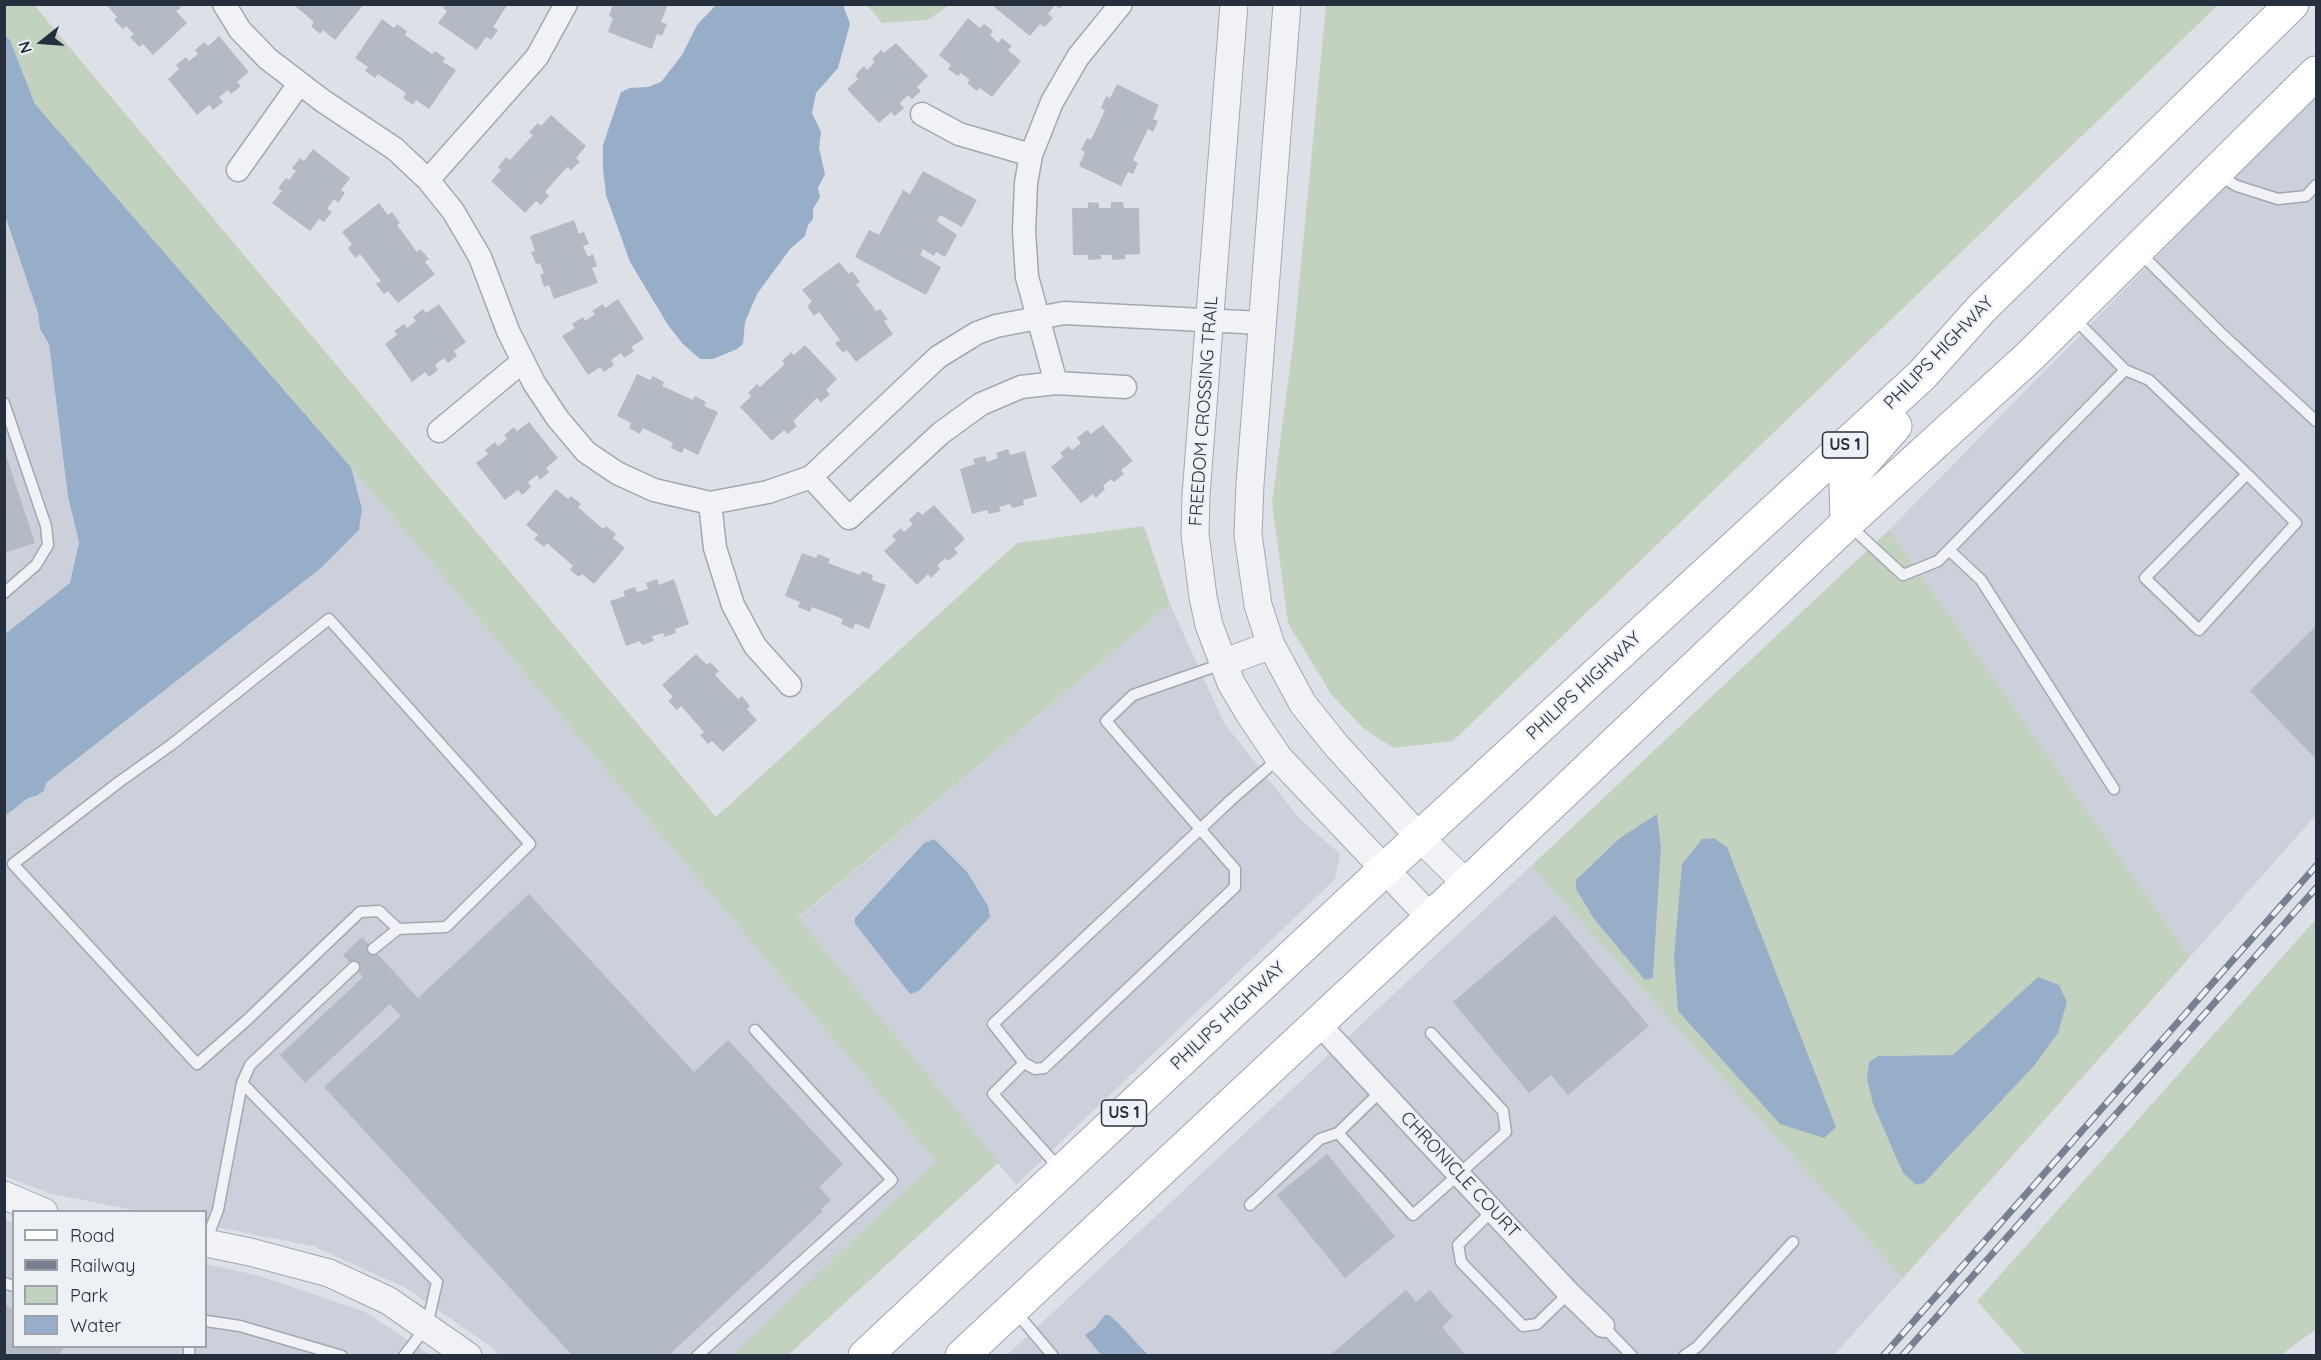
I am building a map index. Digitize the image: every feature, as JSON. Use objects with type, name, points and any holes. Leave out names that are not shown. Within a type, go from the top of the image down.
[{"type":"main road","name":"PHILIPS HIGHWAY","points":[[866,1356],[1419,837],[1922,375],[1982,308],[2292,4]]},
{"type":"main road","points":[[962,1356],[1431,918],[1847,523],[2021,364],[2316,74]]},
{"type":"main road","points":[[1847,523],[1846,482],[1901,420],[1922,375]]},
{"type":"street","points":[[224,4],[247,37],[268,59],[299,84],[395,149],[428,180],[453,211],[480,257],[508,331],[523,362],[558,419],[586,452],[617,473],[654,490],[710,503],[768,492],[811,477],[938,357],[977,333],[996,326],[1064,313],[1262,323]]},
{"type":"street","points":[[428,180],[537,57],[566,4]]},
{"type":"street","points":[[1056,382],[1028,277],[1023,231],[1026,183],[1031,155],[1052,102],[1077,57],[1121,4]]},
{"type":"street","name":"FREEDOM CROSSING TRAIL","points":[[1234,4],[1196,495],[1195,534],[1209,625],[1223,663],[1250,715],[1279,758],[1431,918]]},
{"type":"street","points":[[1287,4],[1248,535],[1258,605],[1270,645],[1303,705],[1419,837],[1467,884]]},
{"type":"street","points":[[238,170],[299,84]]},
{"type":"street","points":[[922,114],[958,134],[1031,155]]},
{"type":"street","points":[[439,431],[523,362]]},
{"type":"street","points":[[811,477],[849,518],[940,433],[981,404],[1020,387],[1056,382],[1125,387]]},
{"type":"street","points":[[710,503],[715,548],[733,605],[755,646],[790,685]]},
{"type":"street","points":[[1223,663],[1270,645]]},
{"type":"street","name":"CHRONICLE COURT","points":[[1318,1023],[1569,1293],[1603,1326]]},
{"type":"street","points":[[4,1195],[39,1210]]},
{"type":"street","points":[[207,1244],[250,1252],[329,1273],[389,1301],[468,1356]]},
{"type":"lane","points":[[2215,174],[2237,186],[2278,199],[2306,196],[2316,185]]},
{"type":"lane","points":[[2137,250],[2223,335],[2316,421]]},
{"type":"lane","points":[[2071,315],[2125,370],[2149,380],[2247,474],[2296,523],[2199,630],[2145,578],[2247,474]]},
{"type":"lane","points":[[1847,523],[1903,575],[1938,561],[2125,370]]},
{"type":"lane","points":[[4,403],[46,526],[48,545],[36,565],[4,593]]},
{"type":"lane","points":[[1949,550],[1981,580],[2115,789]]},
{"type":"lane","points":[[373,949],[398,930],[446,927],[530,844],[329,619],[171,745],[9,867],[198,1064],[360,912],[379,911],[398,930]]},
{"type":"lane","points":[[1223,663],[1133,695],[1106,721],[1201,828],[1235,869],[1235,887],[1044,1068],[1035,1069],[1024,1064],[993,1024],[1201,828],[1279,758]]},
{"type":"lane","points":[[207,1241],[218,1210],[242,1083],[250,1065],[354,967]]},
{"type":"lane","points":[[697,1356],[892,1180],[754,1030]]},
{"type":"lane","points":[[1338,1133],[1413,1215],[1506,1132],[1503,1111],[1431,1033]]},
{"type":"lane","points":[[1024,1064],[993,1094],[1062,1171]]},
{"type":"lane","points":[[242,1083],[437,1282],[427,1326],[404,1356]]},
{"type":"lane","points":[[1250,1205],[1320,1139],[1338,1133],[1381,1091]]},
{"type":"lane","points":[[1492,1211],[1458,1245],[1461,1262],[1523,1326],[1537,1324],[1569,1293]]},
{"type":"lane","points":[[1684,1356],[1697,1347],[1793,1242]]},
{"type":"lane","points":[[1012,1309],[1053,1356]]},
{"type":"lane","points":[[207,1321],[240,1326],[342,1356]]},
{"type":"lane","points":[[1603,1326],[1632,1356]]},
{"type":"shaded area","points":[[2316,94],[2316,815],[2190,957],[1889,530]]},
{"type":"shaded area","points":[[4,216],[38,313],[40,329],[49,344],[68,497],[79,542],[70,583],[5,634]]},
{"type":"shaded area","points":[[351,467],[936,1161],[732,1356],[499,1355],[490,1346],[406,1288],[313,1246],[207,1225],[207,1210],[133,1210],[48,1193],[5,1176],[5,816],[28,798],[44,791],[46,783],[321,568],[359,530],[362,509]]},
{"type":"shaded area","points":[[1170,604],[1224,723],[1299,818],[1340,854],[1335,879],[1016,1185],[798,919]],"holes":[[[934,839],[990,916],[919,991],[910,994],[855,924],[855,918],[924,843]]]},
{"type":"shaded area","points":[[1531,866],[1903,1278],[1834,1355],[1006,1356]]},
{"type":"shaded area","points":[[4,1219],[12,1223],[12,1348],[207,1348],[207,1264],[260,1276],[365,1312],[430,1355],[5,1355]]},
{"type":"green space","points":[[1326,4],[2218,5],[1453,741],[1394,748],[1365,730],[1331,694],[1288,623],[1272,503],[1294,337]]},
{"type":"green space","points":[[4,5],[34,5],[716,817],[1017,543],[1144,526],[1170,604],[798,918],[999,1162],[788,1355],[732,1355],[936,1161],[351,467],[35,104],[10,40],[5,35]]},
{"type":"green space","points":[[867,5],[949,5],[928,20],[882,23]]},
{"type":"green space","points":[[1889,530],[2190,957],[1903,1278],[1531,866]],"holes":[[[1657,815],[1661,847],[1653,978],[1645,979],[1594,919],[1576,889]],[[2067,1002],[2058,1033],[2034,1066],[1924,1183],[1916,1185],[1878,1056],[1953,1055]]]},
{"type":"green space","points":[[2316,919],[2316,1329],[2281,1355],[2025,1355],[1977,1301]]},
{"type":"water","points":[[716,5],[843,5],[850,24],[838,68],[816,93],[812,113],[821,132],[819,148],[825,174],[818,188],[820,197],[813,209],[813,219],[808,225],[805,236],[790,249],[757,294],[745,322],[743,344],[713,359],[700,359],[682,343],[668,325],[630,262],[606,195],[603,145],[621,92],[661,82],[682,55],[697,25]]},
{"type":"water","points":[[5,35],[10,40],[35,104],[351,467],[362,509],[359,530],[321,568],[46,783],[44,791],[28,798],[5,816],[5,634],[70,583],[79,542],[68,497],[49,344],[40,329],[38,313],[5,216]]},
{"type":"water","points":[[1657,814],[1661,847],[1653,978],[1645,980],[1594,919],[1576,889],[1576,880],[1620,838]]},
{"type":"water","points":[[1714,838],[1727,847],[1836,1127],[1824,1138],[1780,1124],[1678,1011],[1674,957],[1682,864],[1702,839]]},
{"type":"water","points":[[934,839],[967,872],[988,906],[990,917],[919,991],[910,994],[855,924],[855,918],[924,843]]},
{"type":"water","points":[[2038,977],[2059,985],[2067,1002],[2058,1033],[2034,1066],[1924,1183],[1916,1185],[1903,1173],[1873,1104],[1867,1079],[1869,1062],[1878,1056],[1953,1055]]},
{"type":"water","points":[[1105,1315],[1109,1315],[1120,1325],[1148,1355],[1101,1355],[1085,1335],[1095,1328]]},
{"type":"building","points":[[106,4],[178,4],[181,8],[176,11],[187,23],[153,55],[143,44],[139,47],[130,37],[134,34],[126,26],[123,29],[114,20],[117,17]]},
{"type":"building","points":[[293,4],[364,4],[335,40],[323,30],[320,34],[311,26],[314,22]]},
{"type":"building","points":[[446,4],[508,4],[493,27],[498,30],[491,40],[486,37],[477,50],[438,23],[447,11],[443,8]]},
{"type":"building","points":[[613,4],[668,4],[661,22],[667,24],[662,36],[657,34],[652,49],[608,32],[613,18],[609,16]]},
{"type":"building","points":[[996,4],[1063,4],[1060,9],[1055,5],[1048,14],[1053,18],[1045,27],[1040,24],[1030,36],[994,7]]},
{"type":"building","points":[[968,18],[980,28],[984,24],[993,31],[990,35],[998,43],[1002,38],[1012,46],[1008,50],[1021,61],[992,97],[980,88],[977,91],[967,83],[970,80],[961,73],[958,76],[948,69],[951,65],[939,55]]},
{"type":"building","points":[[382,19],[394,28],[397,24],[407,31],[405,35],[432,54],[435,51],[445,58],[443,62],[456,70],[429,109],[416,100],[413,105],[403,98],[406,93],[378,74],[375,78],[365,71],[368,67],[355,58]]},
{"type":"building","points":[[219,36],[249,72],[237,82],[241,86],[231,94],[228,90],[219,97],[223,102],[213,110],[209,105],[197,115],[168,79],[179,69],[176,65],[186,57],[189,61],[198,54],[195,50],[204,42],[208,46]]},
{"type":"building","points":[[896,43],[928,76],[917,87],[921,91],[912,99],[908,95],[900,103],[904,108],[895,116],[891,112],[879,123],[847,89],[858,79],[855,75],[864,66],[867,70],[875,62],[872,59],[881,50],[884,53]]},
{"type":"building","points":[[1117,84],[1159,105],[1153,119],[1158,121],[1153,132],[1148,129],[1133,160],[1138,163],[1133,174],[1128,172],[1121,186],[1079,166],[1085,152],[1081,150],[1087,138],[1091,140],[1105,110],[1101,108],[1106,96],[1110,98]]},
{"type":"building","points":[[551,115],[586,146],[576,158],[580,162],[571,170],[567,167],[545,192],[549,196],[541,205],[536,201],[525,213],[491,181],[501,170],[498,167],[506,157],[510,160],[533,135],[529,132],[538,123],[541,126]]},
{"type":"building","points":[[313,149],[350,178],[341,190],[345,193],[338,203],[334,199],[327,209],[332,212],[324,222],[319,219],[310,231],[272,203],[282,191],[278,188],[296,171],[292,168],[300,158],[304,161]]},
{"type":"building","points":[[923,171],[977,200],[962,227],[940,215],[937,221],[957,235],[945,257],[936,252],[934,256],[923,249],[920,255],[941,267],[926,295],[855,257],[869,230],[879,235],[903,190],[910,194]]},
{"type":"building","points":[[1088,202],[1099,203],[1099,208],[1111,208],[1111,202],[1123,202],[1124,208],[1139,208],[1140,254],[1125,255],[1125,259],[1112,260],[1112,255],[1101,255],[1101,259],[1088,260],[1088,255],[1073,255],[1072,208],[1088,208]]},
{"type":"building","points":[[379,203],[388,215],[392,212],[400,223],[397,225],[417,252],[420,249],[429,259],[425,262],[435,274],[398,303],[388,291],[384,294],[376,284],[381,281],[360,254],[355,258],[348,248],[352,244],[342,232]]},
{"type":"building","points":[[574,220],[579,234],[584,232],[589,244],[583,246],[588,257],[593,254],[597,266],[592,268],[598,283],[554,299],[549,285],[544,287],[540,275],[544,273],[540,263],[536,264],[531,252],[535,251],[530,236]]},
{"type":"building","points":[[839,262],[849,274],[852,271],[860,282],[856,284],[876,311],[880,309],[888,319],[884,321],[893,334],[856,362],[847,350],[843,353],[835,343],[840,340],[819,312],[814,316],[807,306],[812,302],[802,290]]},
{"type":"building","points":[[618,299],[644,339],[631,347],[634,351],[624,358],[621,353],[611,360],[614,365],[604,372],[600,367],[588,375],[562,336],[575,328],[572,324],[583,317],[585,321],[595,314],[592,311],[603,304],[605,308]]},
{"type":"building","points":[[439,304],[466,342],[454,351],[457,356],[448,363],[444,358],[435,365],[438,370],[429,377],[425,372],[412,382],[385,344],[397,335],[394,331],[404,324],[407,328],[416,321],[413,317],[423,309],[426,313]]},
{"type":"building","points":[[805,345],[837,379],[826,390],[830,394],[821,402],[817,398],[793,421],[797,426],[788,434],[784,430],[772,441],[740,407],[751,396],[748,393],[757,384],[760,387],[785,364],[782,361],[791,352],[794,355]]},
{"type":"building","points":[[637,374],[650,380],[653,376],[664,382],[662,386],[693,400],[695,396],[706,402],[704,406],[718,412],[698,455],[684,448],[682,453],[671,448],[673,443],[643,428],[640,434],[629,428],[631,423],[617,416]]},
{"type":"building","points":[[529,422],[558,458],[546,468],[549,472],[540,480],[537,475],[528,482],[531,487],[522,495],[518,490],[505,500],[476,463],[488,454],[485,450],[495,442],[498,446],[507,439],[504,435],[514,427],[517,431]]},
{"type":"building","points":[[1103,425],[1133,461],[1121,470],[1124,474],[1114,482],[1111,479],[1103,486],[1105,489],[1096,498],[1093,494],[1081,503],[1051,467],[1063,457],[1060,453],[1069,446],[1072,450],[1081,443],[1077,438],[1087,430],[1091,434]]},
{"type":"building","points":[[4,449],[35,543],[4,553]]},
{"type":"building","points":[[1008,449],[1010,455],[1025,451],[1037,496],[1023,500],[1024,505],[1012,508],[1010,504],[999,507],[1001,511],[989,514],[987,510],[972,514],[960,469],[975,464],[973,459],[985,456],[987,462],[998,458],[996,453]]},
{"type":"building","points":[[556,489],[568,499],[571,496],[581,504],[578,507],[603,529],[606,526],[616,534],[613,538],[625,548],[594,584],[582,574],[579,577],[570,570],[573,566],[547,543],[544,547],[534,539],[538,535],[526,525]]},
{"type":"building","points":[[934,505],[965,539],[954,549],[958,553],[948,561],[945,558],[937,566],[940,569],[931,578],[928,574],[917,585],[884,551],[896,540],[892,536],[901,528],[904,532],[913,524],[909,520],[918,511],[922,515]]},
{"type":"building","points":[[802,553],[816,558],[818,554],[830,559],[828,563],[860,575],[862,571],[873,575],[872,580],[886,585],[869,629],[855,623],[853,629],[841,624],[843,619],[812,607],[810,612],[798,607],[800,602],[785,596]]},
{"type":"building","points":[[657,579],[659,585],[674,579],[689,624],[675,629],[676,633],[665,637],[663,633],[652,636],[654,641],[642,645],[640,641],[626,646],[610,601],[625,596],[623,591],[635,587],[637,592],[648,589],[646,583]]},
{"type":"building","points":[[2316,626],[2316,759],[2250,691]]},
{"type":"building","points":[[696,654],[707,665],[710,662],[719,671],[715,675],[738,699],[742,696],[750,706],[747,709],[757,720],[723,752],[712,741],[708,744],[700,735],[704,732],[681,706],[677,710],[668,701],[673,697],[662,685]]},
{"type":"building","points":[[529,894],[694,1072],[728,1040],[843,1164],[819,1187],[831,1200],[821,1209],[823,1211],[668,1356],[573,1356],[324,1087],[401,1016],[390,1004],[305,1083],[280,1055],[363,977],[343,955],[362,937],[418,998]]},
{"type":"building","points":[[1555,915],[1649,1026],[1568,1095],[1551,1075],[1529,1093],[1453,1002]]},
{"type":"building","points":[[1327,1154],[1395,1236],[1345,1278],[1277,1195]]},
{"type":"building","points":[[1406,1290],[1416,1302],[1430,1290],[1453,1317],[1442,1327],[1466,1356],[1329,1356]]},
{"type":"building","points":[[4,1296],[7,1306],[12,1309],[12,1348],[64,1348],[59,1356],[4,1356]]},
{"type":"railway","points":[[1883,1356],[2316,866]]},
{"type":"railway","points":[[1902,1356],[2316,888]]}]
